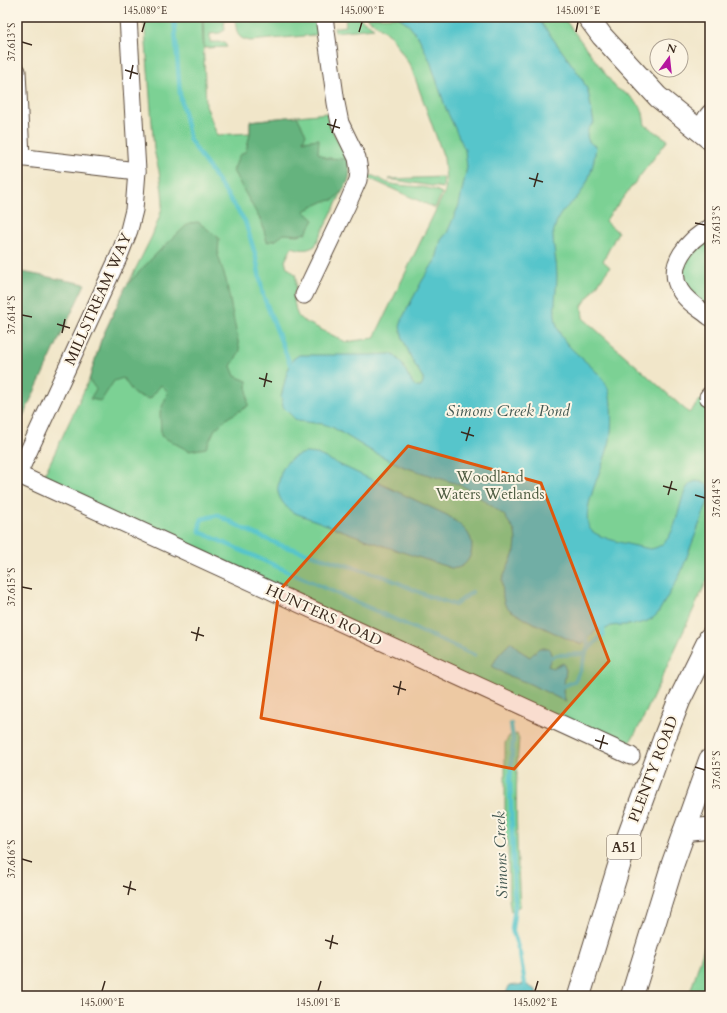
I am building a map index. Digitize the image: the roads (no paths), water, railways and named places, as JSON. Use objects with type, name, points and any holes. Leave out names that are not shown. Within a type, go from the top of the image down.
[{"type":"highway","name":"PLENTY ROAD","points":[[579,996],[631,828],[666,734],[710,638]]},
{"type":"highway","points":[[632,996],[673,863],[710,760]]},
{"type":"street","name":"MILLSTREAM WAY","points":[[18,474],[119,256],[129,230],[134,210],[137,171],[128,17]]},
{"type":"street","points":[[304,295],[347,205],[358,180],[359,171],[357,158],[340,119],[324,17]]},
{"type":"street","points":[[588,17],[602,36],[658,97],[707,124]]},
{"type":"street","points":[[17,71],[19,157],[137,171]]},
{"type":"street","points":[[710,228],[695,238],[685,248],[679,258],[675,274],[676,283],[685,297],[710,317]]},
{"type":"street","name":"HUNTERS ROAD","points":[[18,474],[631,756]]},
{"type":"street","points":[[684,831],[710,828]]},
{"type":"water","name":"Simons Creek Pond","points":[[398,17],[537,17],[581,77],[588,91],[594,123],[589,129],[587,136],[590,142],[596,146],[593,165],[589,177],[580,194],[559,216],[553,236],[557,270],[555,307],[557,326],[566,343],[602,378],[609,390],[611,402],[611,433],[609,443],[591,496],[587,520],[590,529],[600,536],[650,549],[662,544],[670,534],[689,485],[696,481],[708,485],[709,487],[707,504],[680,575],[658,613],[648,621],[630,625],[611,626],[606,629],[595,631],[582,644],[576,643],[525,619],[510,610],[505,605],[503,598],[502,580],[515,551],[516,541],[515,532],[504,515],[461,485],[404,467],[373,452],[332,427],[323,424],[297,421],[283,407],[281,397],[287,372],[293,359],[299,355],[391,354],[399,360],[416,387],[421,387],[423,383],[423,378],[412,360],[403,339],[400,327],[403,317],[422,281],[436,259],[441,240],[447,233],[459,205],[467,167],[465,150],[446,109],[430,61],[419,38],[407,23]]},
{"type":"water","points":[[300,454],[317,454],[447,515],[457,522],[470,537],[472,551],[468,560],[461,566],[450,568],[384,546],[292,512],[284,504],[279,495],[278,489],[281,472],[291,459]]},
{"type":"water","points":[[511,642],[530,657],[539,648],[549,648],[552,657],[548,666],[553,668],[563,663],[566,670],[563,692],[566,702],[528,683],[506,675],[492,666],[499,654]]},
{"type":"water","points":[[525,984],[536,990],[537,996],[505,996],[509,986]]},
{"type":"waterway","points":[[174,17],[180,94],[190,140],[245,221],[256,257],[263,295],[290,364]]},
{"type":"waterway","points":[[472,592],[455,605],[428,596],[385,577],[280,545],[244,529],[218,515],[202,519],[200,524],[200,532],[474,655]]},
{"type":"waterway","points":[[588,650],[603,634],[603,629]]},
{"type":"waterway","points":[[564,686],[575,681],[580,671],[588,646],[587,640]]},
{"type":"waterway","points":[[552,657],[557,655],[585,654]]},
{"type":"waterway","name":"Simons Creek","points":[[511,724],[513,739],[510,781],[515,907],[512,929],[520,954],[525,984]]},
{"type":"park label","name":"Woodland Waters Wetlands","points":[[490,486]]}]
